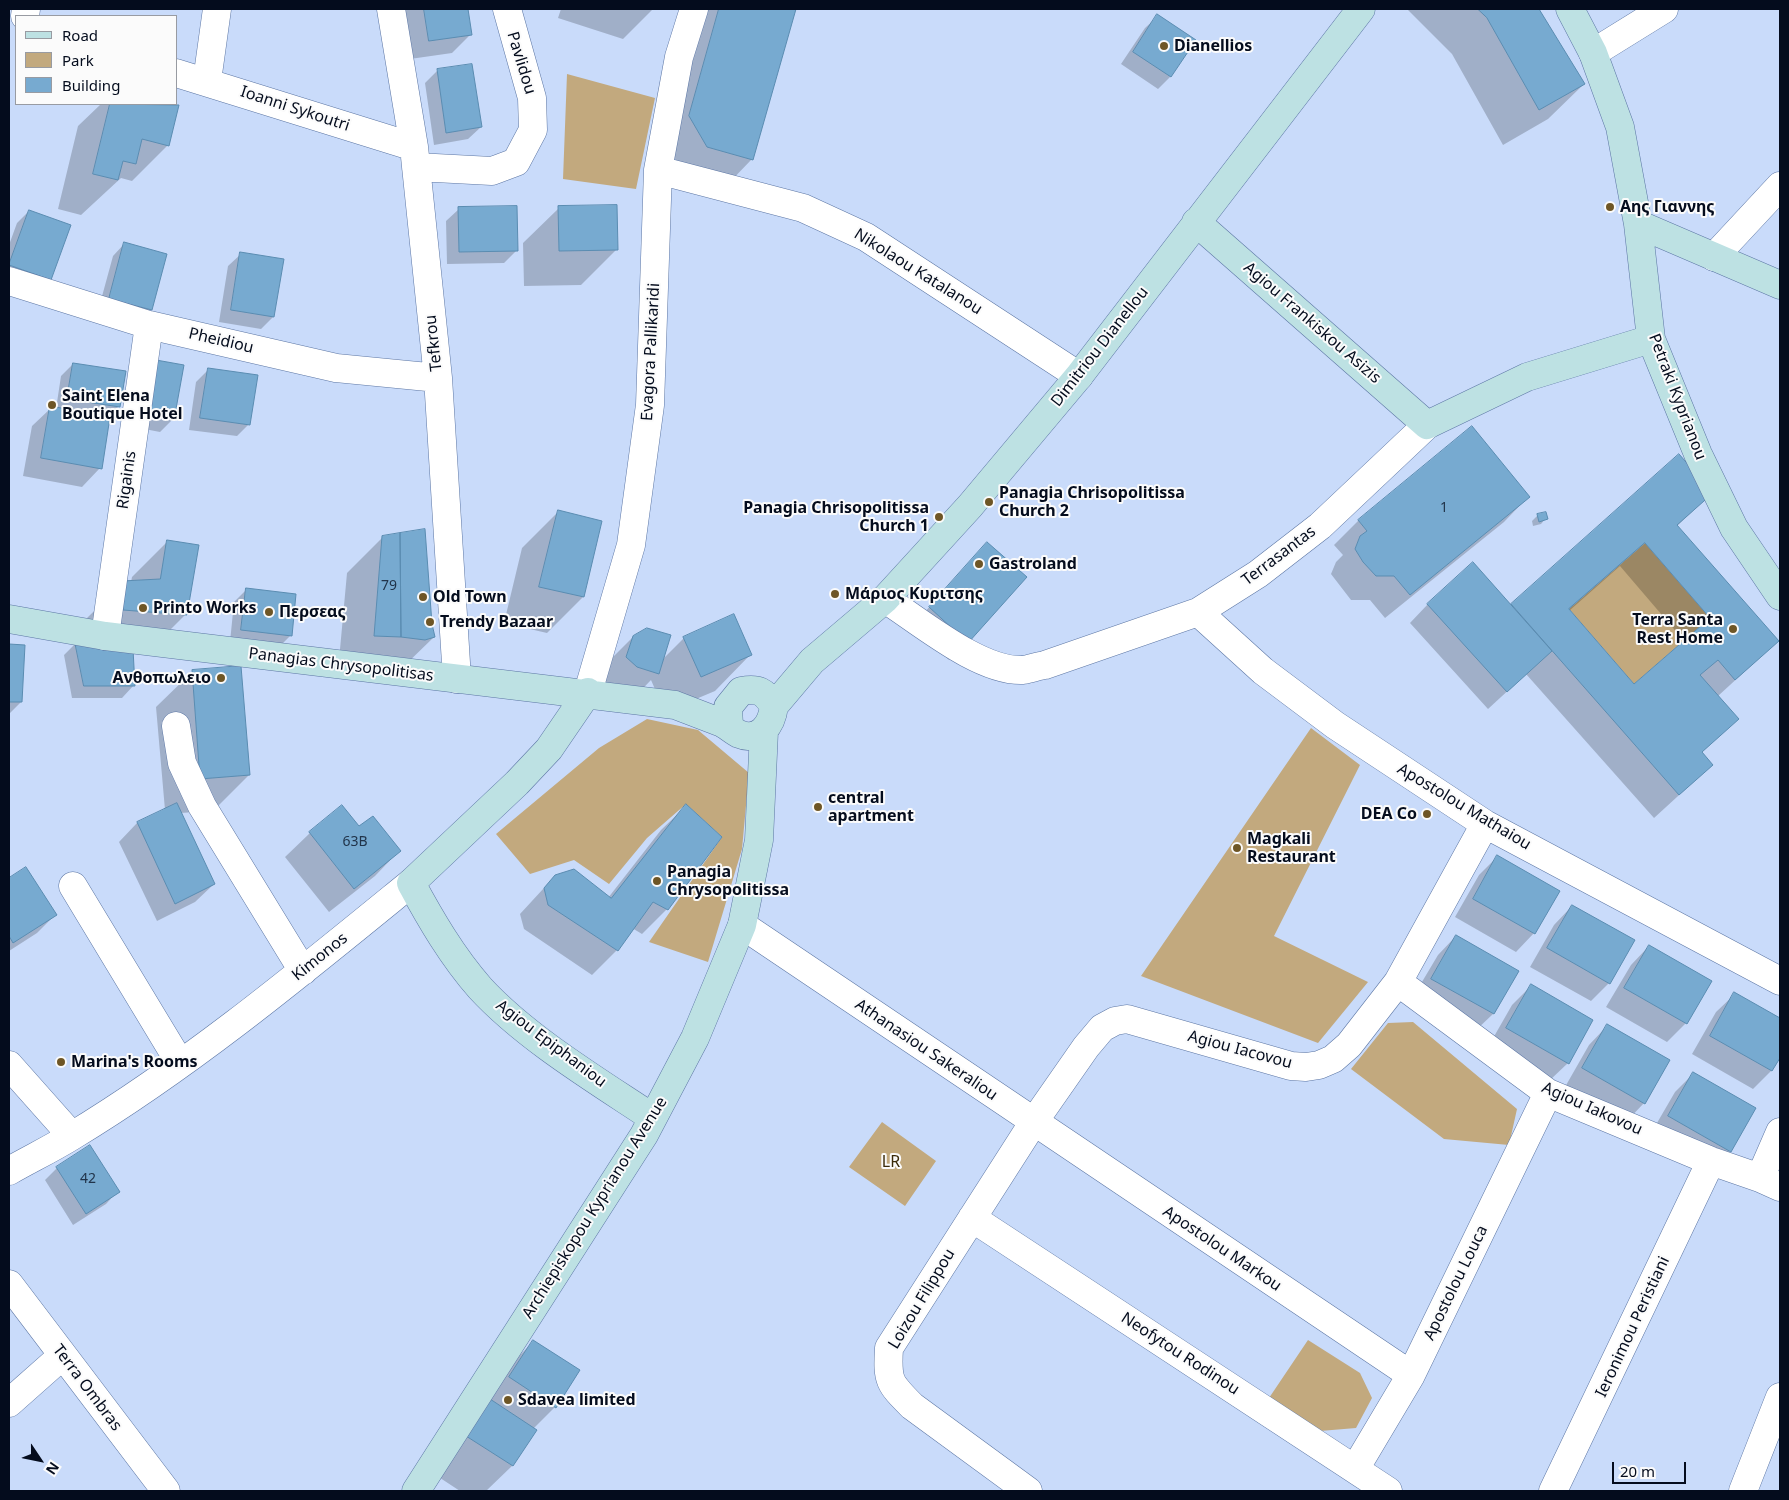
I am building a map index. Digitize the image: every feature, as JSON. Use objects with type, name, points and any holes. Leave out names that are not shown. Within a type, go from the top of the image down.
[{"type":"street","points":[[207,81],[217,9]]},
{"type":"street","name":"Tefkrou","points":[[390,9],[415,157],[438,378],[457,679]]},
{"type":"street","name":"Pavlidou","points":[[415,157],[492,171],[516,162],[533,130],[532,98],[507,9]]},
{"type":"street","name":"Evagora Pallikaridi","points":[[588,692],[631,545],[649,414],[658,170],[679,57],[694,9]]},
{"type":"street","name":"Dimitriou Dianellou","points":[[755,697],[812,661],[885,599],[970,506],[1079,376],[1361,9]]},
{"type":"street","name":"Petraki Kyprianou","points":[[1570,9],[1592,53],[1620,127],[1638,224],[1651,339],[1698,454],[1734,528],[1780,596]]},
{"type":"street","points":[[1592,53],[1664,9]]},
{"type":"street","name":"Ioanni Sykoutri","points":[[178,73],[207,81],[415,157]]},
{"type":"street","name":"Nikolaou Katalanou","points":[[658,170],[803,208],[866,237],[1079,376]]},
{"type":"street","points":[[1714,257],[1780,186]]},
{"type":"street","name":"Agiou Frankiskou Asizis","points":[[1196,222],[1427,425]]},
{"type":"street","points":[[1638,224],[1780,285]]},
{"type":"street","name":"Pheidiou","points":[[9,281],[149,325],[336,368],[438,378]]},
{"type":"street","name":"Rigainis","points":[[105,636],[149,325]]},
{"type":"street","name":"Terrasantas","points":[[885,599],[968,654],[994,665],[1023,670],[1046,664],[1198,612],[1258,574],[1320,526],[1427,425],[1527,377],[1651,339]]},
{"type":"street","name":"Apostolou Mathaiou","points":[[1198,612],[1263,671],[1335,725],[1485,824],[1780,981]]},
{"type":"street","name":"Panagias Chrysopolitisas","points":[[9,619],[105,636],[457,679],[588,692],[675,704],[755,697]]},
{"type":"street","name":"Kimonos","points":[[9,1171],[72,1136],[180,1063],[303,971],[411,883],[517,783],[549,749],[588,692]]},
{"type":"street","points":[[755,697],[728,707],[729,726],[739,734],[750,736],[764,731]]},
{"type":"street","name":"Archiepiskopou Kyprianou Avenue","points":[[416,1491],[653,1118],[694,1038],[742,925],[759,840],[764,731],[773,720],[755,697]]},
{"type":"street","name":"Panagias Chrysopolitisas","points":[[675,704],[729,726]]},
{"type":"street","points":[[176,726],[182,763],[202,806],[303,971]]},
{"type":"street","name":"Agiou Iacovou","points":[[1033,1123],[1086,1047],[1102,1028],[1115,1021],[1127,1020],[1291,1066],[1306,1067],[1319,1065],[1332,1059],[1349,1045],[1398,982],[1485,824]]},
{"type":"street","name":"Agiou Epiphaniou","points":[[411,883],[453,953],[481,988],[512,1018],[592,1078],[653,1118]]},
{"type":"street","points":[[73,886],[180,1063]]},
{"type":"street","name":"Athanasiou Sakeraliou","points":[[742,925],[1033,1123]]},
{"type":"street","name":"Agiou Iakovou","points":[[1398,982],[1548,1093],[1711,1161],[1770,1182]]},
{"type":"street","points":[[9,1065],[72,1136]]},
{"type":"street","name":"Apostolou Louca","points":[[1355,1469],[1411,1375],[1548,1093]]},
{"type":"street","name":"Loizou Filippou","points":[[1028,1491],[912,1406],[896,1390],[888,1375],[889,1348],[1033,1123]]},
{"type":"street","name":"Apostolou Markou","points":[[1033,1123],[1411,1375]]},
{"type":"street","points":[[1770,1182],[1780,1132]]},
{"type":"street","name":"Ieronimou Peristiani","points":[[1561,1488],[1711,1161]]},
{"type":"street","name":"Neofytou Rodinou","points":[[972,1218],[1388,1491]]},
{"type":"street","name":"Terra Ombras","points":[[9,1284],[166,1491]]},
{"type":"street","points":[[9,1403],[62,1356]]},
{"type":"street","points":[[1743,1491],[1780,1397]]},
{"type":"green space","points":[[567,74],[655,98],[636,189],[563,179]]},
{"type":"green space","points":[[1645,543],[1710,618],[1634,684],[1569,609]]},
{"type":"green space","points":[[647,719],[698,730],[749,773],[742,849],[708,962],[649,942],[722,837],[686,804],[647,838],[609,884],[574,860],[530,874],[496,834],[599,748]]},
{"type":"green space","points":[[1311,728],[1360,765],[1274,936],[1368,982],[1318,1043],[1141,976]]},
{"type":"green space","points":[[1413,1022],[1517,1109],[1509,1145],[1444,1139],[1351,1069],[1388,1023]]},
{"type":"green space","name":"LR","points":[[882,1122],[936,1161],[905,1206],[849,1167]]},
{"type":"green space","points":[[1308,1340],[1360,1373],[1372,1398],[1356,1428],[1320,1431],[1269,1398]]},
{"type":"building","points":[[424,9],[468,9],[472,35],[429,41]]},
{"type":"building","points":[[719,9],[796,9],[753,160],[707,147],[689,116]]},
{"type":"building","points":[[1478,9],[1539,9],[1585,84],[1539,110],[1487,18]]},
{"type":"building","name":"Dianellios","points":[[1157,14],[1196,40],[1171,77],[1133,52]]},
{"type":"building","points":[[472,64],[482,127],[446,133],[437,69]]},
{"type":"building","points":[[110,105],[179,105],[169,146],[142,139],[136,164],[123,161],[118,180],[93,174]]},
{"type":"building","points":[[617,205],[618,250],[559,251],[558,206]]},
{"type":"building","points":[[517,206],[518,251],[459,252],[458,207]]},
{"type":"building","points":[[29,210],[71,225],[51,280],[9,265]]},
{"type":"building","points":[[124,242],[167,254],[152,310],[109,299]]},
{"type":"building","points":[[240,252],[284,259],[274,317],[231,310]]},
{"type":"building","points":[[156,360],[184,365],[174,420],[145,415]]},
{"type":"building","points":[[73,363],[126,371],[120,407],[67,399]]},
{"type":"building","points":[[208,368],[258,375],[250,425],[200,418]]},
{"type":"building","points":[[50,406],[110,417],[102,469],[41,458]]},
{"type":"building","points":[[1472,426],[1530,497],[1410,595],[1394,576],[1376,576],[1363,562],[1355,549],[1360,536],[1367,531],[1358,520]]},
{"type":"building","name":"Terra Santa Rest Home","points":[[1679,454],[1713,493],[1677,525],[1779,641],[1735,680],[1718,660],[1700,675],[1739,719],[1702,752],[1713,765],[1679,795],[1511,604]],"holes":[[[1645,543],[1710,618],[1634,684],[1569,609]]]},
{"type":"building","points":[[558,510],[602,521],[584,597],[539,587]]},
{"type":"building","points":[[1546,512],[1548,519],[1539,522],[1537,514]]},
{"type":"building","points":[[425,529],[432,624],[435,637],[425,640],[401,637],[400,533]]},
{"type":"building","points":[[400,533],[401,637],[374,636],[382,536]]},
{"type":"building","points":[[167,540],[199,545],[187,615],[123,610],[122,581],[160,579]]},
{"type":"building","points":[[987,542],[1027,577],[968,643],[929,607]]},
{"type":"building","points":[[1473,562],[1552,651],[1507,692],[1427,604]]},
{"type":"building","name":"Περσεας","points":[[246,588],[296,594],[292,636],[241,630]]},
{"type":"building","points":[[734,614],[752,655],[701,677],[683,637]]},
{"type":"building","points":[[647,628],[671,635],[659,674],[637,667],[626,657],[633,636]]},
{"type":"building","points":[[75,642],[133,649],[135,686],[84,686]]},
{"type":"building","points":[[9,644],[25,645],[22,702],[9,702]]},
{"type":"building","points":[[241,666],[250,775],[200,779],[192,670]]},
{"type":"building","points":[[177,803],[215,884],[175,904],[137,822]]},
{"type":"building","name":"Panagia Chrysopolitissa","points":[[686,804],[722,837],[668,910],[653,902],[618,951],[548,905],[544,888],[555,875],[574,869],[611,898]]},
{"type":"building","points":[[342,805],[359,826],[373,816],[401,851],[354,889],[309,832]]},
{"type":"building","points":[[1497,855],[1560,891],[1535,934],[1473,899]]},
{"type":"building","points":[[26,867],[57,915],[13,943],[9,936],[9,878]]},
{"type":"building","points":[[1572,905],[1635,940],[1610,984],[1547,948]]},
{"type":"building","points":[[1456,935],[1519,971],[1494,1014],[1431,979]]},
{"type":"building","points":[[1649,945],[1712,981],[1687,1024],[1624,988]]},
{"type":"building","points":[[1531,984],[1593,1020],[1569,1064],[1506,1028]]},
{"type":"building","points":[[1734,992],[1780,1018],[1780,1058],[1772,1071],[1710,1036]]},
{"type":"building","points":[[1607,1024],[1670,1060],[1645,1104],[1582,1068]]},
{"type":"building","points":[[1693,1072],[1756,1108],[1731,1152],[1668,1116]]},
{"type":"building","points":[[90,1145],[120,1192],[86,1214],[56,1167]]},
{"type":"building","points":[[533,1340],[580,1370],[556,1408],[509,1377]]},
{"type":"building","points":[[490,1399],[537,1430],[513,1466],[466,1436]]},
{"type":"place","name":"Dianellios","points":[[1164,46]]},
{"type":"place","name":"Αης Γιαννης","points":[[1610,207]]},
{"type":"place","name":"Saint Elena Boutique Hotel","points":[[52,405]]},
{"type":"place","name":"Panagia Chrisopolitissa Church 2","points":[[989,502]]},
{"type":"place","name":"Panagia Chrisopolitissa Church 1","points":[[939,517]]},
{"type":"place","name":"Gastroland","points":[[979,564]]},
{"type":"place","name":"Μάριος Κυριτσης","points":[[835,594]]},
{"type":"place","name":"Old Town","points":[[423,597]]},
{"type":"place","name":"Printo Works","points":[[143,608]]},
{"type":"place","name":"Περσεας","points":[[269,612]]},
{"type":"place","name":"Trendy Bazaar","points":[[430,622]]},
{"type":"place","name":"Terra Santa Rest Home","points":[[1733,629]]},
{"type":"place","name":"Ανθοπωλειο","points":[[221,678]]},
{"type":"place","name":"central apartment","points":[[818,807]]},
{"type":"place","name":"DEA Co","points":[[1427,814]]},
{"type":"place","name":"Magkali Restaurant","points":[[1237,848]]},
{"type":"place","name":"Panagia Chrysopolitissa","points":[[657,881]]},
{"type":"place","name":"Marina's Rooms","points":[[61,1062]]},
{"type":"place","name":"Sdavea limited","points":[[508,1400]]}]
